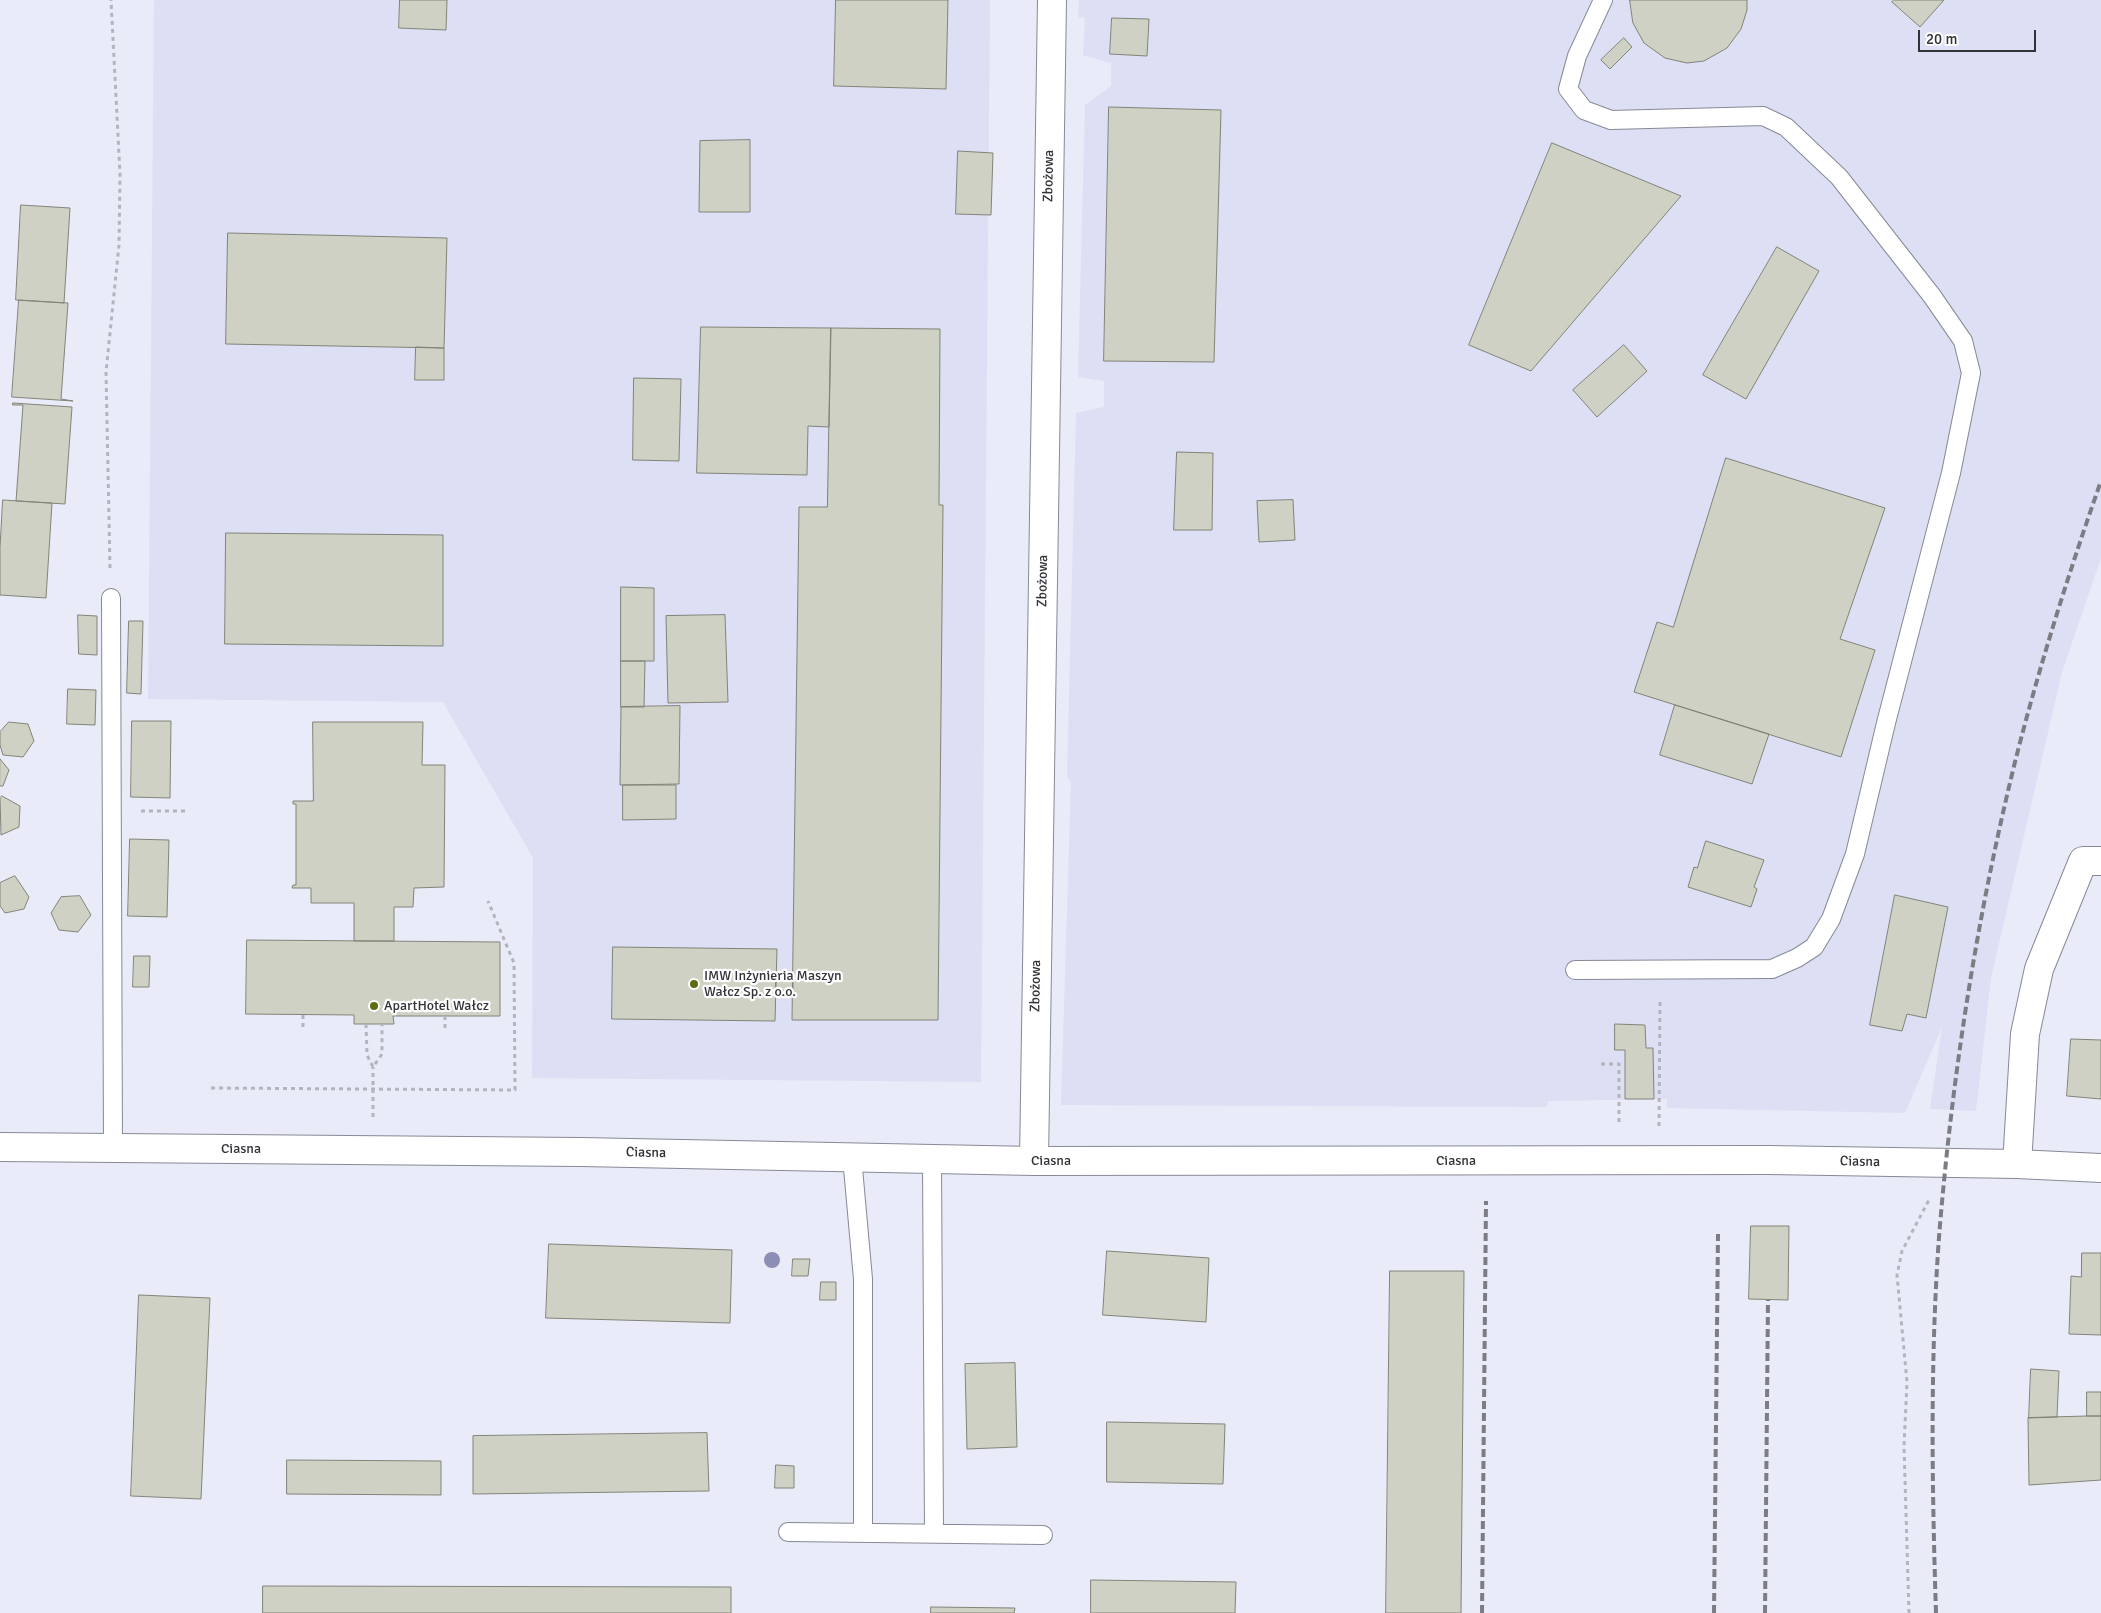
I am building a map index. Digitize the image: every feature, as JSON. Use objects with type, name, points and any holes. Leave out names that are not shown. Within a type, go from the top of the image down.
[{"type":"street","name":"Zbożowa","points":[[1034,1161],[1052,0]]},
{"type":"street","points":[[2017,1164],[2025,1034],[2039,969],[2083,861],[2101,861]]},
{"type":"street","name":"Ciasna","points":[[0,1148],[581,1152],[1034,1161],[1659,1160],[2017,1164],[2101,1168]]},
{"type":"lane","points":[[1575,970],[1772,969],[1797,958],[1814,947],[1831,919],[1855,854],[1886,723],[1951,474],[1970,373],[1963,341],[1932,296],[1839,177],[1786,128],[1763,116],[1611,120],[1584,110],[1568,89],[1577,56],[1603,0]]},
{"type":"lane","points":[[111,598],[113,1148]]},
{"type":"lane","points":[[852,1158],[863,1279],[863,1533]]},
{"type":"lane","points":[[932,1159],[934,1532]]},
{"type":"lane","points":[[788,1532],[1043,1534]]},
{"type":"path","points":[[111,0],[120,174],[119,245],[106,372],[111,598]]},
{"type":"path","points":[[112,810],[186,811]]},
{"type":"path","points":[[211,1088],[515,1090],[514,963],[488,902]]},
{"type":"path","points":[[1659,1160],[1660,969]]},
{"type":"path","points":[[303,1015],[303,1030]]},
{"type":"path","points":[[445,1016],[445,1029]]},
{"type":"path","points":[[366,1024],[367,1055],[373,1067],[373,1150]]},
{"type":"path","points":[[373,1067],[382,1054],[382,1024]]},
{"type":"path","points":[[1601,1064],[1619,1064],[1619,1160]]},
{"type":"path","points":[[1909,1613],[1904,1446],[1907,1382],[1898,1276],[1902,1250],[1932,1193]]},
{"type":"shaded area","points":[[154,0],[990,0],[981,1082],[532,1078],[533,858],[443,702],[148,699]]},
{"type":"shaded area","points":[[1079,0],[2101,0],[2101,558],[2062,672],[1991,978],[1976,1111],[1930,1109],[1942,1027],[1905,1113],[1667,1108],[1667,1099],[1548,1101],[1547,1107],[1061,1105],[1071,782],[1067,777],[1076,413],[1104,407],[1104,381],[1078,377],[1085,105],[1111,86],[1111,63],[1083,55],[1085,18],[1078,17]]},
{"type":"building","points":[[400,0],[447,0],[446,30],[399,28]]},
{"type":"building","points":[[836,0],[948,0],[946,89],[834,86]]},
{"type":"building","points":[[1630,0],[1747,0],[1747,10],[1741,29],[1727,48],[1704,61],[1687,63],[1665,58],[1644,43],[1633,23]]},
{"type":"building","points":[[1894,0],[1944,0],[1920,27],[1892,2]]},
{"type":"building","points":[[1112,18],[1149,19],[1147,56],[1110,54]]},
{"type":"building","points":[[1624,38],[1632,47],[1610,69],[1601,60]]},
{"type":"building","points":[[1109,107],[1221,110],[1214,362],[1104,361]]},
{"type":"building","points":[[750,140],[750,212],[699,212],[700,141]]},
{"type":"building","points":[[1552,143],[1681,196],[1531,371],[1469,345]]},
{"type":"building","points":[[958,151],[993,153],[991,215],[956,214]]},
{"type":"building","points":[[21,205],[70,208],[64,303],[16,300]]},
{"type":"building","points":[[228,233],[447,238],[444,348],[226,344]]},
{"type":"building","points":[[1777,247],[1819,271],[1746,399],[1703,375]]},
{"type":"building","points":[[19,300],[68,303],[61,399],[73,401],[12,397]]},
{"type":"building","points":[[701,327],[831,328],[829,427],[808,426],[807,475],[697,473]]},
{"type":"building","points":[[831,328],[940,329],[939,505],[943,505],[938,1020],[792,1020],[799,507],[827,507]]},
{"type":"building","points":[[1624,345],[1647,371],[1597,417],[1573,390]]},
{"type":"building","points":[[416,347],[444,348],[444,380],[415,380]]},
{"type":"building","points":[[634,378],[681,379],[679,461],[633,460]]},
{"type":"building","points":[[13,403],[72,407],[65,504],[16,501],[23,405],[13,405]]},
{"type":"building","points":[[1177,452],[1213,453],[1212,530],[1174,530]]},
{"type":"building","points":[[1726,458],[1885,508],[1840,639],[1875,650],[1841,757],[1634,692],[1657,622],[1673,627]]},
{"type":"building","points":[[3,500],[52,503],[46,598],[0,595]]},
{"type":"building","points":[[1293,500],[1295,540],[1259,542],[1257,501]]},
{"type":"building","points":[[226,533],[443,535],[443,646],[225,644]]},
{"type":"building","points":[[621,587],[654,588],[654,661],[621,661]]},
{"type":"building","points":[[78,615],[97,616],[97,655],[79,654]]},
{"type":"building","points":[[725,615],[728,702],[668,703],[666,616]]},
{"type":"building","points":[[129,621],[143,621],[141,694],[127,693]]},
{"type":"building","points":[[621,661],[645,661],[644,707],[621,707]]},
{"type":"building","points":[[68,689],[96,690],[95,725],[67,724]]},
{"type":"building","points":[[1675,705],[1769,734],[1752,784],[1660,755]]},
{"type":"building","points":[[680,706],[679,784],[620,785],[621,707]]},
{"type":"building","points":[[132,721],[171,721],[170,798],[131,797]]},
{"type":"building","points":[[9,722],[28,724],[34,741],[23,757],[3,755],[0,745],[0,732]]},
{"type":"building","points":[[313,722],[423,722],[422,765],[445,765],[444,887],[414,888],[413,907],[394,907],[394,941],[354,941],[354,903],[311,903],[311,888],[292,888],[293,885],[296,885],[296,804],[293,804],[293,801],[313,801]]},
{"type":"building","points":[[0,759],[9,770],[3,786],[0,786]]},
{"type":"building","points":[[623,785],[676,785],[676,819],[623,820]]},
{"type":"building","points":[[2,796],[20,806],[19,827],[1,835],[0,798]]},
{"type":"building","points":[[130,839],[169,840],[167,917],[128,916]]},
{"type":"building","points":[[1706,841],[1764,860],[1754,887],[1757,889],[1751,907],[1688,887],[1694,867],[1697,868]]},
{"type":"building","points":[[15,876],[29,897],[24,909],[5,913],[0,906],[0,883]]},
{"type":"building","points":[[1895,895],[1948,907],[1926,1018],[1907,1014],[1902,1031],[1870,1025]]},
{"type":"building","points":[[80,896],[91,915],[78,932],[59,930],[51,913],[61,897]]},
{"type":"building","points":[[247,940],[500,942],[500,1016],[393,1016],[394,1024],[354,1024],[354,1015],[246,1014]]},
{"type":"building","name":"IMW Inżynieria Maszyn Wałcz Sp. z o.o.","points":[[613,947],[777,949],[775,1021],[612,1019]]},
{"type":"building","points":[[134,956],[150,956],[149,987],[133,987]]},
{"type":"building","points":[[776,972],[793,972],[793,996],[776,996]]},
{"type":"building","points":[[1615,1024],[1645,1025],[1646,1048],[1653,1048],[1654,1099],[1625,1099],[1625,1050],[1615,1050]]},
{"type":"building","points":[[2071,1039],[2101,1040],[2101,1099],[2067,1096]]},
{"type":"building","points":[[1751,1226],[1789,1226],[1788,1300],[1749,1299]]},
{"type":"building","points":[[549,1244],[732,1250],[730,1323],[546,1318]]},
{"type":"building","points":[[1107,1251],[1209,1258],[1206,1322],[1103,1315]]},
{"type":"building","points":[[2082,1253],[2101,1253],[2101,1335],[2069,1334],[2071,1276],[2081,1277]]},
{"type":"building","points":[[793,1259],[810,1259],[808,1276],[792,1276]]},
{"type":"building","points":[[1390,1271],[1464,1271],[1461,1613],[1386,1613]]},
{"type":"building","points":[[821,1282],[836,1282],[836,1300],[820,1300]]},
{"type":"building","points":[[139,1295],[210,1298],[201,1499],[131,1496]]},
{"type":"building","points":[[1015,1363],[1017,1447],[967,1449],[965,1364]]},
{"type":"building","points":[[2031,1369],[2059,1371],[2057,1417],[2029,1418]]},
{"type":"building","points":[[2087,1392],[2101,1392],[2101,1416],[2087,1416]]},
{"type":"building","points":[[2101,1416],[2101,1480],[2029,1485],[2028,1418]]},
{"type":"building","points":[[1107,1422],[1225,1424],[1223,1484],[1107,1482]]},
{"type":"building","points":[[707,1433],[709,1491],[473,1494],[473,1436]]},
{"type":"building","points":[[287,1460],[441,1461],[441,1495],[287,1494]]},
{"type":"building","points":[[776,1465],[794,1466],[794,1488],[775,1488]]},
{"type":"building","points":[[1091,1580],[1236,1582],[1235,1613],[1091,1613]]},
{"type":"building","points":[[263,1586],[731,1587],[731,1613],[263,1613]]},
{"type":"building","points":[[931,1607],[1015,1608],[1014,1613],[931,1613]]},
{"type":"railway","points":[[1936,1613],[1933,1472],[1934,1331],[1944,1177],[1959,1056],[1989,876],[2016,758],[2056,618],[2101,481]]},
{"type":"railway","points":[[1482,1613],[1486,1201]]},
{"type":"railway","points":[[1714,1613],[1718,1234]]},
{"type":"railway","points":[[1765,1613],[1768,1300]]},
{"type":"place","name":"IMW Inżynieria Maszyn Wałcz Sp. z o.o.","points":[[694,984]]},
{"type":"place","name":"ApartHotel Wałcz","points":[[374,1006]]}]
